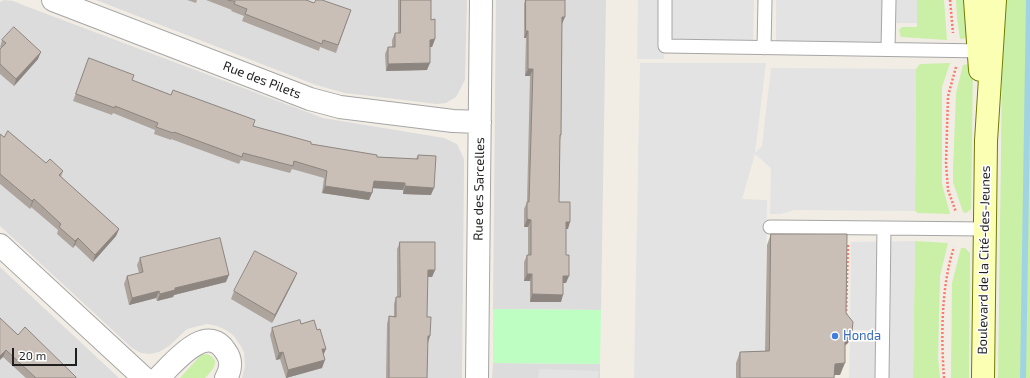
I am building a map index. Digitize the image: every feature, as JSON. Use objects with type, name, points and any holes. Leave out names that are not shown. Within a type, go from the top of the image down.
[{"type":"street","name":"Rue des Pilets","points":[[53,0],[310,99],[340,107],[453,121],[480,122]]},
{"type":"street","name":"Rue des Sarcelles","points":[[477,378],[481,0]]},
{"type":"street","name":"Boulevard de la Cité-des-Jeunes","points":[[974,0],[985,51],[986,141],[983,378]]},
{"type":"street","name":"Boulevard de la Cité-des-Jeunes","points":[[985,51],[995,0]]},
{"type":"street","points":[[0,245],[144,378]]},
{"type":"street","points":[[158,378],[194,344],[206,340],[220,344],[228,354],[230,367],[226,378]]},
{"type":"lane","points":[[665,0],[664,46],[985,51]]},
{"type":"lane","points":[[764,48],[765,0]]},
{"type":"lane","points":[[888,49],[889,0]]},
{"type":"lane","points":[[770,227],[985,229]]},
{"type":"lane","points":[[882,378],[884,228]]},
{"type":"path","points":[[950,0],[954,39]]},
{"type":"path","points":[[957,212],[948,190],[946,163],[948,96],[958,61]]},
{"type":"path","points":[[846,319],[848,242]]},
{"type":"path","points":[[944,378],[945,285],[954,244]]},
{"type":"shaded area","points":[[4,0],[13,1],[323,118],[444,138],[457,144],[464,159],[462,378],[242,378],[245,366],[244,352],[240,345],[234,336],[226,330],[207,324],[187,329],[169,346],[159,352],[150,354],[141,353],[132,348],[0,226],[0,2]]},
{"type":"shaded area","points":[[96,0],[467,0],[465,80],[456,97],[446,103],[437,104],[345,93],[316,85]]},
{"type":"shaded area","points":[[496,0],[606,0],[601,310],[493,309]]},
{"type":"shaded area","points":[[638,0],[754,0],[753,48],[665,47],[664,59],[637,59]]},
{"type":"shaded area","points":[[776,0],[917,0],[917,23],[889,23],[888,49],[776,48]]},
{"type":"shaded area","points":[[640,63],[766,63],[755,153],[762,146],[771,68],[916,69],[915,211],[794,210],[781,214],[770,214],[771,168],[755,154],[742,199],[767,200],[765,363],[736,363],[736,378],[634,378]]},
{"type":"shaded area","points":[[915,241],[913,378],[849,378],[850,342],[883,341],[883,330],[850,330],[851,242]]},
{"type":"shaded area","points":[[0,267],[119,378],[0,378]]},
{"type":"shaded area","points":[[493,363],[600,364],[600,378],[492,378]]},
{"type":"shaded area","points":[[539,369],[599,371],[598,378],[538,378]]},
{"type":"green space","points":[[917,0],[944,0],[947,40],[901,37],[899,30],[902,27],[917,27]]},
{"type":"green space","points":[[956,0],[968,0],[968,38],[960,39]]},
{"type":"green space","points":[[1003,0],[1030,0],[1030,378],[998,378]]},
{"type":"green space","points":[[950,63],[942,87],[942,184],[950,214],[918,213],[915,211],[916,69],[920,64]]},
{"type":"green space","points":[[969,64],[973,68],[971,209],[966,213],[963,212],[953,182],[953,171],[956,93],[963,65]]},
{"type":"green space","points":[[915,241],[948,243],[940,276],[938,358],[940,378],[913,378]]},
{"type":"green space","points":[[961,248],[965,248],[970,253],[969,378],[951,378],[952,283]]},
{"type":"green space","points":[[493,309],[601,310],[600,364],[493,363]]},
{"type":"green space","points":[[207,354],[212,356],[215,365],[205,378],[180,378],[201,355]]},
{"type":"building","points":[[228,0],[306,0],[314,3],[316,0],[322,0],[351,10],[338,45],[323,40],[322,44],[245,14],[247,9]]},
{"type":"building","points":[[401,0],[431,0],[431,20],[435,19],[435,39],[430,40],[430,63],[388,64],[388,47],[395,47],[395,33],[400,33]]},
{"type":"building","points":[[526,0],[565,0],[565,17],[562,17],[559,202],[570,202],[570,222],[566,222],[566,255],[569,255],[569,276],[563,276],[563,295],[532,294],[532,274],[527,274],[527,255],[531,255],[531,220],[527,219],[527,202],[529,202],[533,69],[528,69]]},
{"type":"building","points":[[14,27],[41,52],[16,79],[0,64],[0,49],[6,43],[2,40]]},
{"type":"building","points":[[89,58],[134,75],[132,80],[171,95],[173,90],[255,120],[253,126],[311,142],[311,144],[377,155],[377,157],[418,159],[418,155],[436,156],[434,188],[405,186],[405,183],[374,181],[372,193],[325,186],[327,171],[294,161],[293,166],[243,153],[242,157],[174,132],[173,133],[156,127],[158,123],[115,106],[115,108],[76,94]]},
{"type":"building","points":[[8,131],[46,163],[50,159],[63,171],[59,175],[119,229],[95,255],[78,238],[75,241],[59,227],[61,224],[34,199],[32,201],[0,174],[0,134],[4,137]]},
{"type":"building","points":[[771,234],[847,234],[846,313],[853,322],[852,331],[845,337],[845,363],[835,364],[834,378],[740,378],[740,352],[769,351]]},
{"type":"building","points":[[220,238],[229,275],[175,288],[175,290],[160,294],[159,291],[132,298],[127,276],[143,272],[140,258]]},
{"type":"building","points":[[400,242],[435,242],[435,270],[428,270],[427,317],[431,317],[430,336],[428,336],[427,378],[389,378],[389,316],[396,317],[396,297],[400,297]]},
{"type":"building","points":[[255,251],[297,273],[275,315],[234,291]]},
{"type":"building","points":[[0,318],[18,335],[25,327],[76,378],[36,378],[6,350],[0,356]]},
{"type":"building","points":[[300,320],[301,324],[314,320],[317,330],[320,329],[326,349],[322,349],[325,360],[288,370],[283,352],[279,353],[272,328]]},
{"type":"waterway","points":[[1023,378],[1029,0]]},
{"type":"place","name":"Honda","points":[[835,336]]}]
